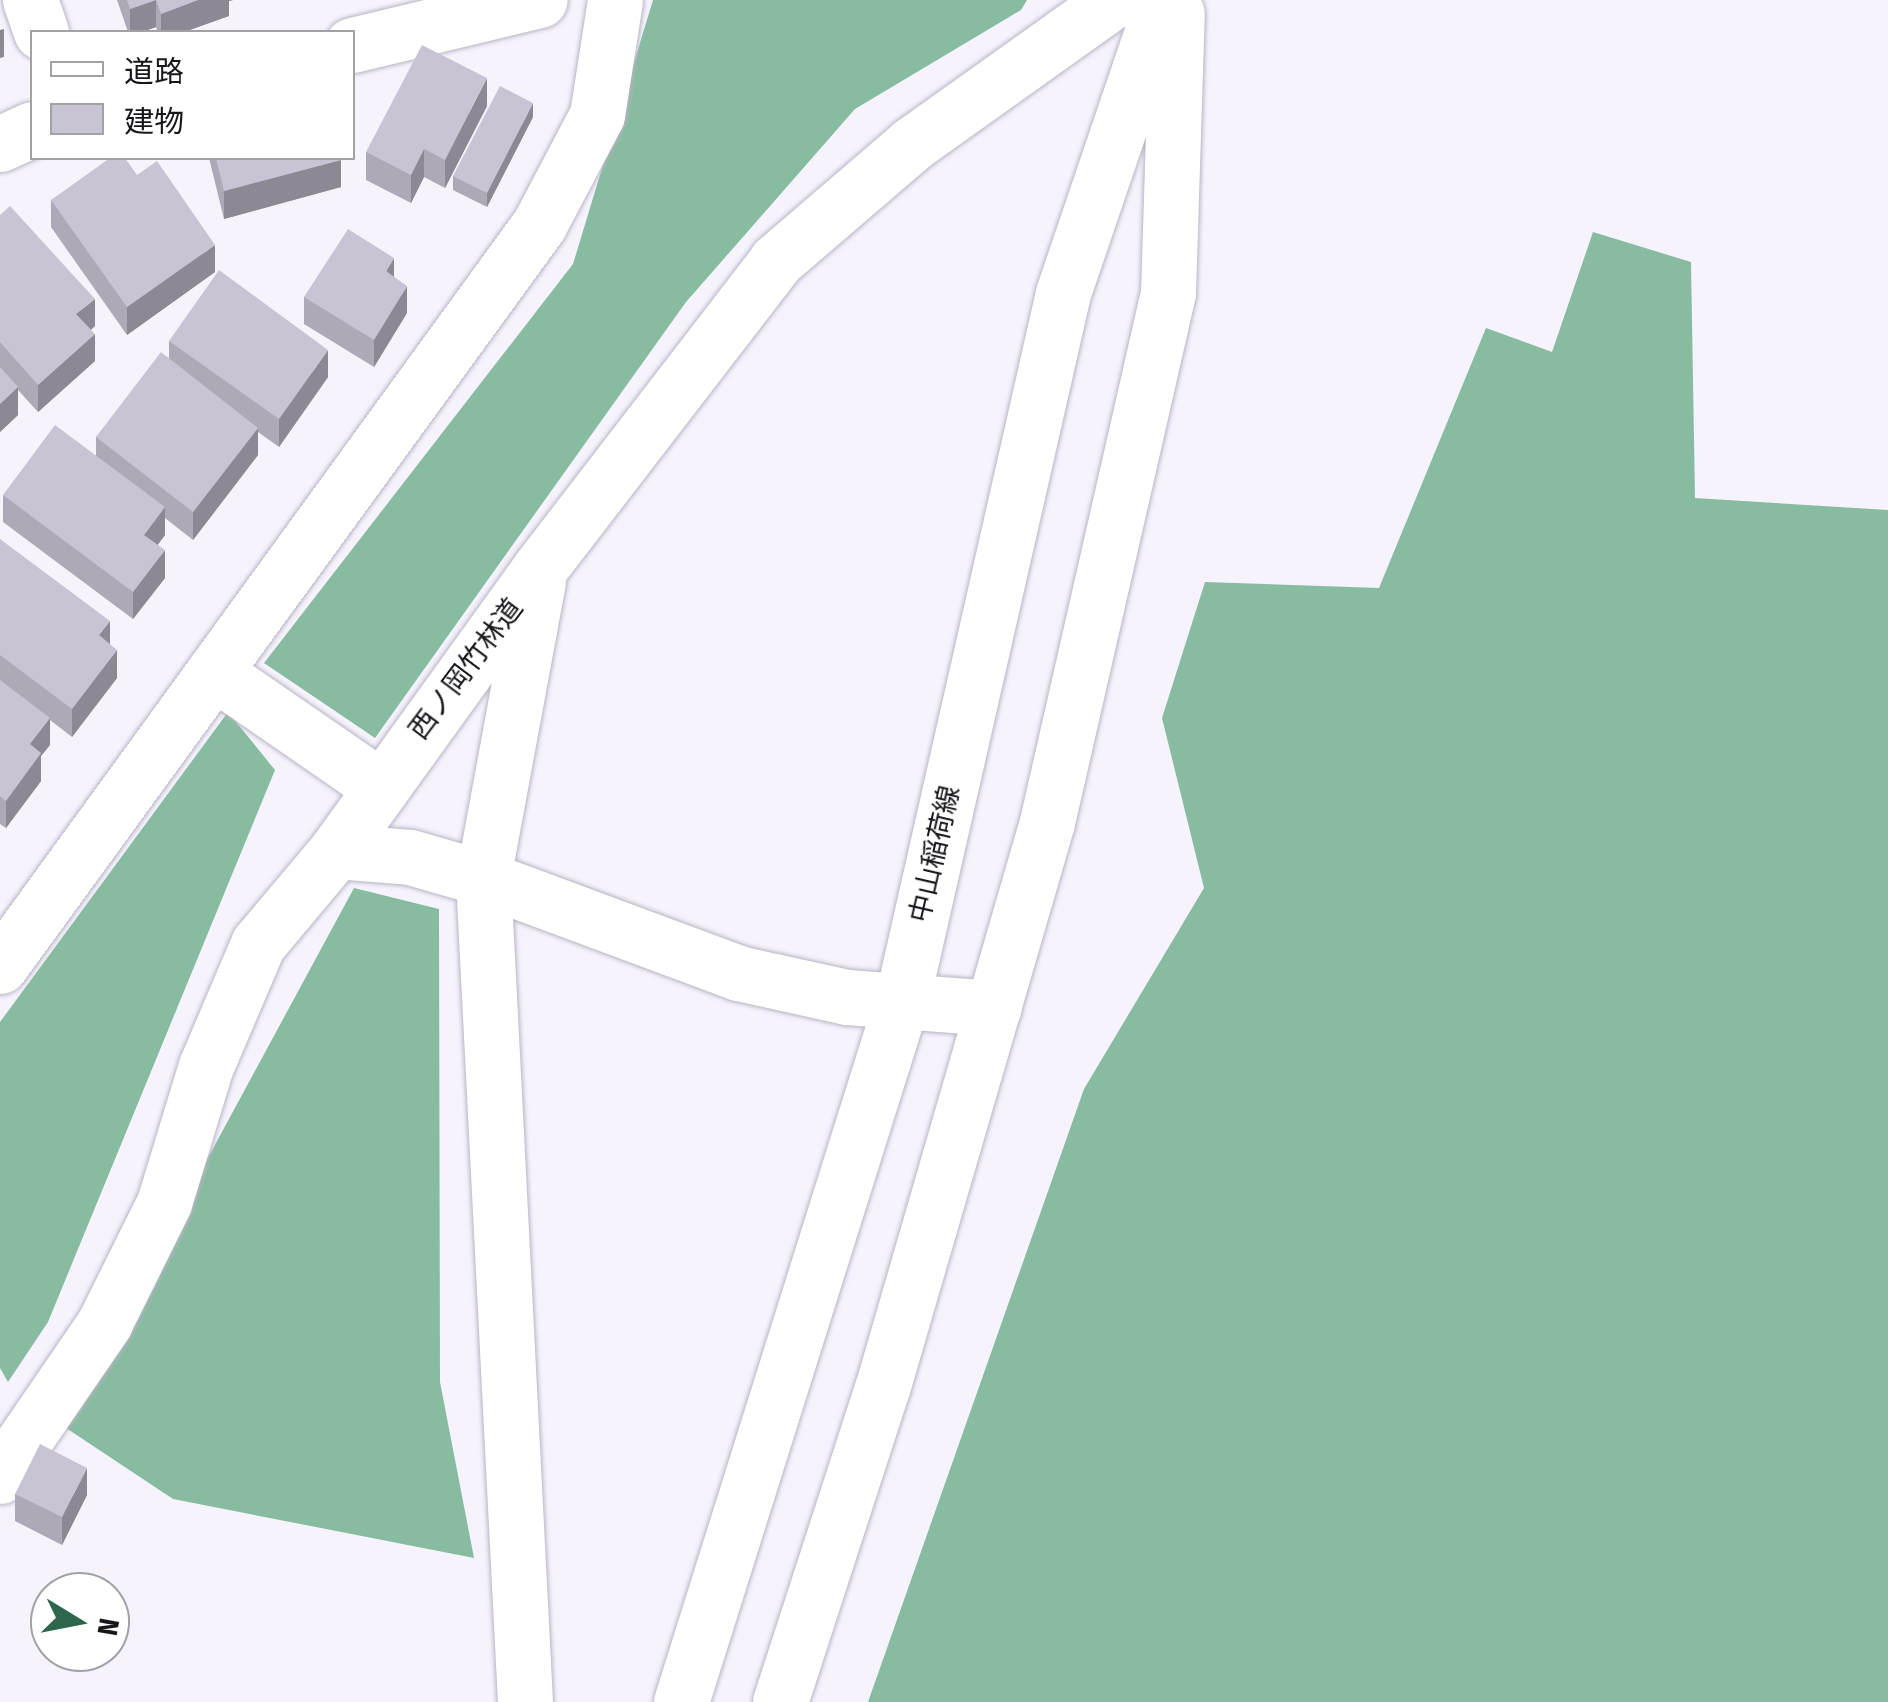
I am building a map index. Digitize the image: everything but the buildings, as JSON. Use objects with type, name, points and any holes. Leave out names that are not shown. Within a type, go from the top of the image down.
[{"type":"street","points":[[30,0],[39,30]]},
{"type":"street","points":[[0,966],[538,225],[597,115],[615,0]]},
{"type":"street","name":"西ノ岡竹林道","points":[[0,1476],[104,1324],[164,1203],[206,1066],[258,944],[336,850],[540,568],[776,261],[912,144],[1114,0]]},
{"type":"street","name":"中山稲荷線","points":[[681,1702],[902,1000],[1063,292],[1163,0]]},
{"type":"street","points":[[780,1702],[882,1389],[1047,822],[1168,293],[1178,0]]},
{"type":"street","points":[[355,44],[512,3]]},
{"type":"street","points":[[0,144],[30,131]]},
{"type":"street","points":[[525,1702],[483,878],[540,568]]},
{"type":"street","points":[[214,672],[379,786]]},
{"type":"street","points":[[336,850],[410,857],[483,878],[738,972],[847,997],[994,1008]]},
{"type":"green space","points":[[653,0],[1027,0],[1021,10],[855,109],[686,302],[375,738],[264,663],[573,264]]},
{"type":"green space","points":[[1593,232],[1691,262],[1695,498],[1888,510],[1888,1702],[868,1702],[1084,1089],[1204,888],[1162,718],[1205,582],[1379,588],[1486,328],[1552,352]]},
{"type":"green space","points":[[228,712],[275,770],[48,1322],[8,1382],[0,1368],[0,1022]]},
{"type":"green space","points":[[354,888],[439,909],[440,1382],[474,1558],[173,1499],[51,1418],[164,1239]]}]
